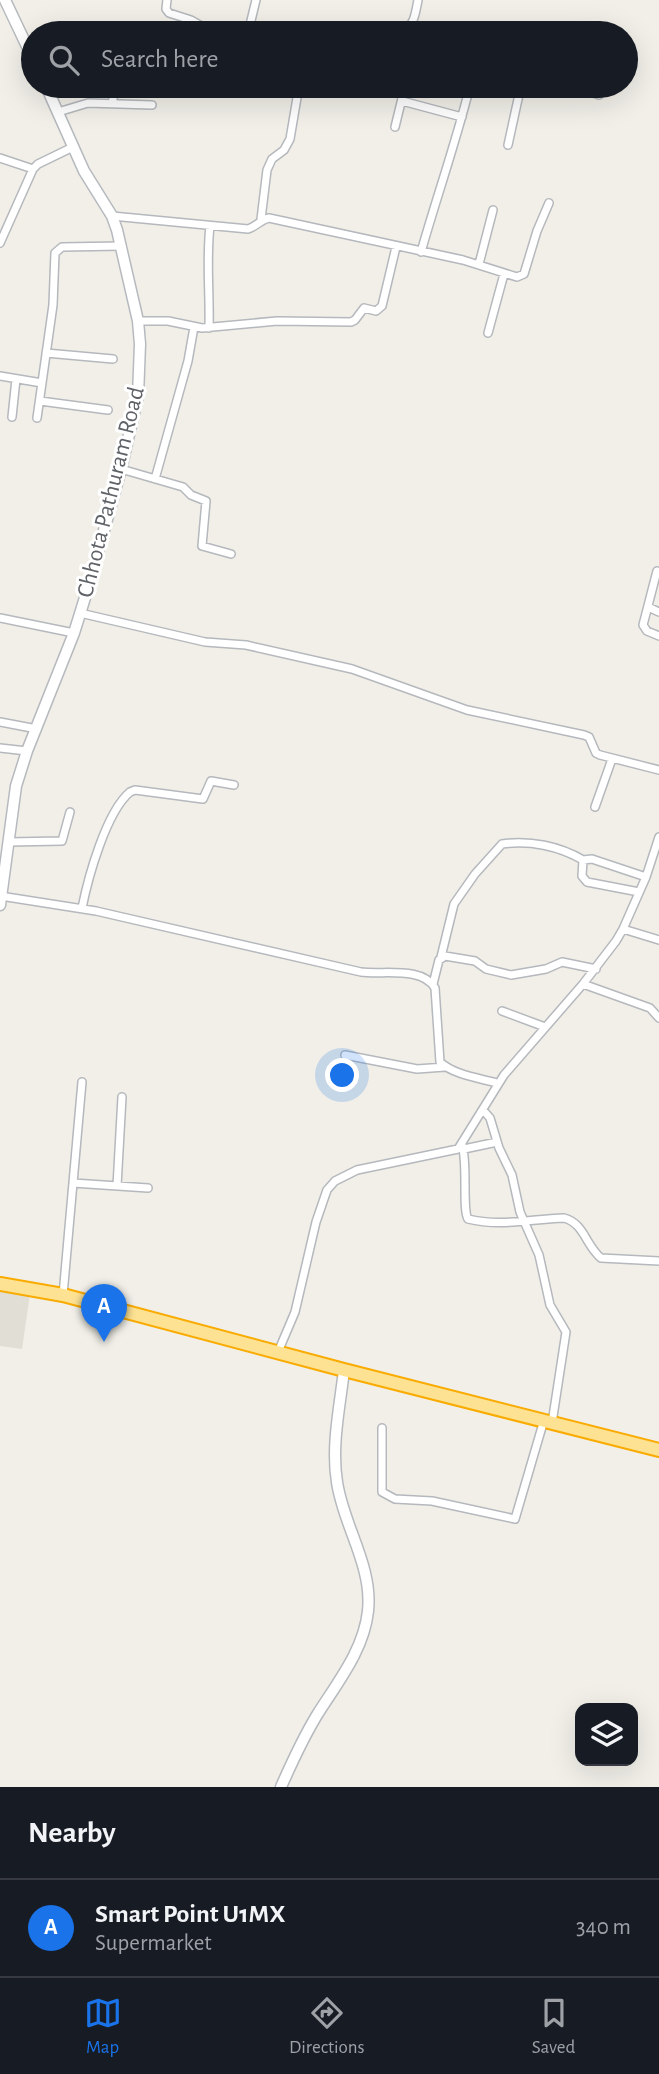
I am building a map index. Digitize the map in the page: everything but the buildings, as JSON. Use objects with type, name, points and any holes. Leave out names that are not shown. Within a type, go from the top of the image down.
[{"type":"highway","points":[[0,1284],[63,1294],[344,1370],[659,1450]]},
{"type":"street","points":[[5,0],[21,34]]},
{"type":"street","points":[[167,0],[166,9],[169,12],[193,21]]},
{"type":"street","points":[[251,21],[256,0]]},
{"type":"street","points":[[414,19],[418,0]]},
{"type":"street","name":"Chhota Pathuram Road","points":[[0,899],[16,786],[27,751],[74,633],[121,468],[138,396],[138,321],[122,246],[112,216],[92,185],[52,98]]},
{"type":"street","points":[[112,103],[113,98]]},
{"type":"street","points":[[112,216],[248,229],[255,227],[261,219],[267,170],[272,159],[284,150],[290,139],[297,98]]},
{"type":"street","points":[[421,252],[467,98]]},
{"type":"street","points":[[509,145],[521,98]]},
{"type":"street","points":[[394,127],[402,100],[462,117]]},
{"type":"street","points":[[58,112],[80,104],[152,105]]},
{"type":"street","points":[[0,243],[4,224],[33,169],[73,146]]},
{"type":"street","points":[[0,158],[33,169]]},
{"type":"street","points":[[261,219],[269,218],[479,264],[517,277],[524,274],[537,231],[550,203]]},
{"type":"street","points":[[479,264],[493,211]]},
{"type":"street","points":[[209,328],[207,247],[210,226]]},
{"type":"street","points":[[37,418],[54,290],[54,256],[62,247],[122,246]]},
{"type":"street","points":[[138,321],[167,321],[209,328],[277,321],[355,320],[364,308],[376,311],[382,306],[396,247]]},
{"type":"street","points":[[488,333],[504,274]]},
{"type":"street","points":[[155,479],[188,361],[194,327]]},
{"type":"street","points":[[46,353],[113,359]]},
{"type":"street","points":[[0,376],[42,383]]},
{"type":"street","points":[[12,416],[16,379]]},
{"type":"street","points":[[40,401],[108,410]]},
{"type":"street","points":[[121,468],[183,487],[191,495],[206,501],[202,546],[230,554]]},
{"type":"street","points":[[657,571],[644,629],[659,636]]},
{"type":"street","points":[[648,607],[659,612]]},
{"type":"street","points":[[80,613],[205,642],[246,645],[368,673],[467,710],[584,735],[592,741],[596,753],[659,770]]},
{"type":"street","points":[[0,618],[74,633]]},
{"type":"street","points":[[0,722],[37,729]]},
{"type":"street","points":[[0,748],[27,751]]},
{"type":"street","points":[[595,807],[612,759]]},
{"type":"street","points":[[82,908],[88,881],[109,825],[115,811],[130,792],[135,790],[200,800],[206,797],[211,781],[234,785]]},
{"type":"street","points":[[9,842],[62,841],[70,812]]},
{"type":"street","points":[[659,837],[646,877],[623,929],[583,985],[497,1083],[463,1147],[467,1199],[465,1216],[468,1219],[489,1224],[525,1223],[558,1218],[570,1220],[579,1227],[601,1258],[659,1261]]},
{"type":"street","points":[[445,1066],[438,1056],[433,984],[454,904],[500,845],[538,843],[583,860],[592,859],[646,877]]},
{"type":"street","points":[[583,860],[582,876],[587,882],[639,892]]},
{"type":"street","points":[[0,899],[82,908],[361,972],[406,973],[433,984]]},
{"type":"street","points":[[623,929],[659,940]]},
{"type":"street","points":[[442,957],[475,961],[486,969],[511,975],[546,969],[562,962],[596,969]]},
{"type":"street","points":[[583,985],[650,1008],[659,1018]]},
{"type":"street","points":[[502,1011],[545,1027]]},
{"type":"street","points":[[345,1055],[417,1069],[445,1066],[497,1083]]},
{"type":"street","points":[[63,1294],[82,1082]]},
{"type":"street","points":[[117,1186],[122,1097]]},
{"type":"street","points":[[382,1428],[382,1492],[395,1499],[432,1501],[516,1519],[548,1422],[566,1332],[550,1305],[539,1255],[525,1223],[512,1175],[497,1142],[490,1118],[483,1110]]},
{"type":"street","points":[[278,1352],[295,1312],[316,1223],[327,1190],[335,1181],[358,1170],[497,1142]]},
{"type":"street","points":[[73,1184],[148,1188]]},
{"type":"street","points":[[281,1787],[304,1737],[341,1681],[368,1614],[370,1591],[342,1505],[335,1465],[344,1370]]},
{"type":"shaded area","points":[[0,1290],[30,1294],[22,1349],[0,1346]]},
{"type":"place","name":"Smart Point U1MX","points":[[104,1342]]}]
